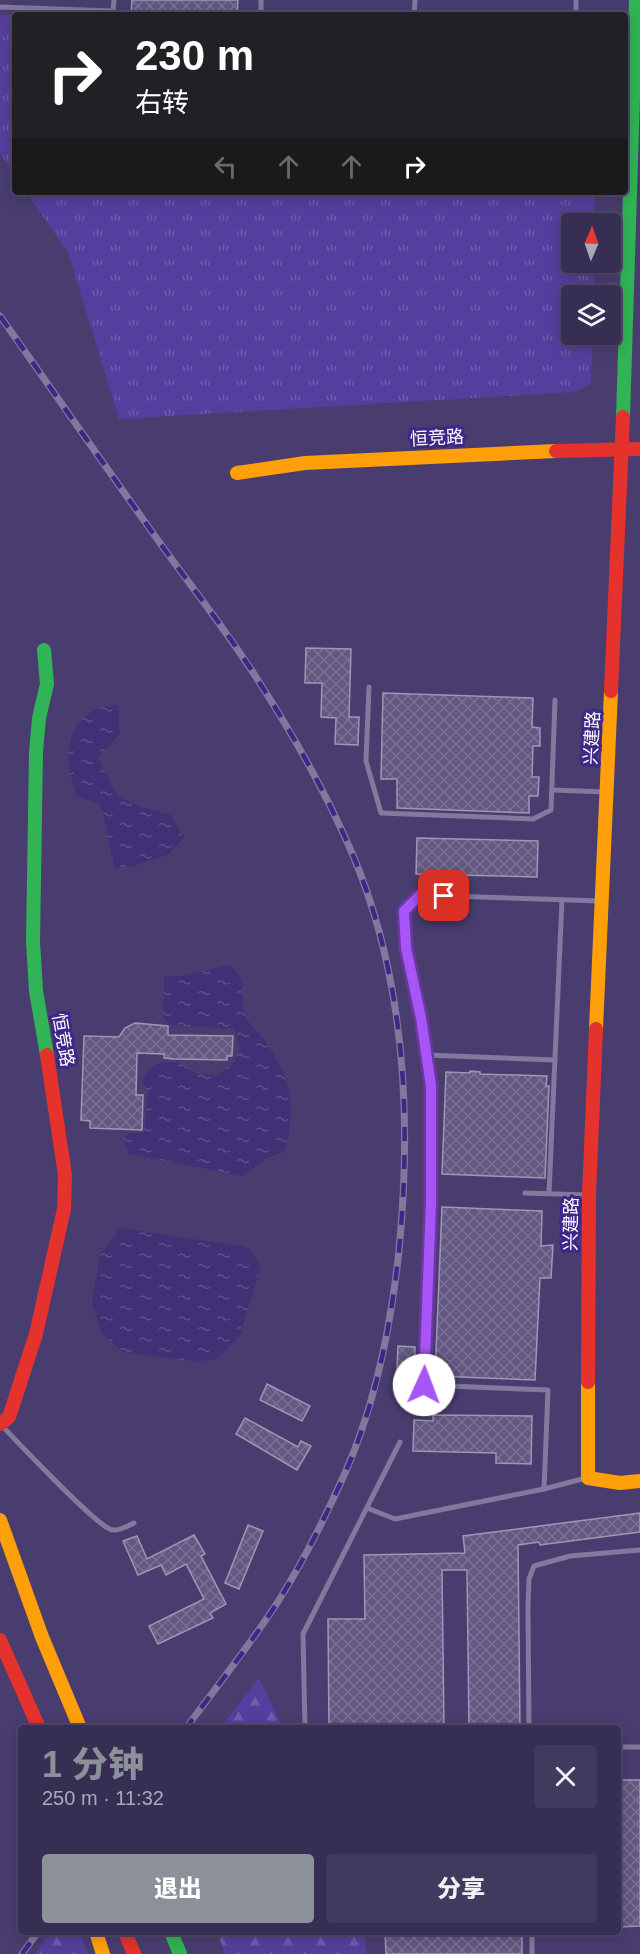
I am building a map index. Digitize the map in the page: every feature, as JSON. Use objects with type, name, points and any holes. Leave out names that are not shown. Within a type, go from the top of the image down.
[{"type":"main road","name":"兴建路","points":[[628,139],[630,35],[636,0]]},
{"type":"main road","name":"兴建路","points":[[588,1478],[589,1195],[622,450],[627,195]]},
{"type":"main road","name":"恒竞路","points":[[237,473],[305,463],[504,452],[640,449]]},
{"type":"main road","name":"恒竞路","points":[[0,1424],[9,1417],[36,1334],[64,1209],[65,1175],[36,991],[33,942],[36,752],[39,718],[46,684],[44,650]]},
{"type":"main road","points":[[588,1478],[620,1483],[640,1480]]},
{"type":"main road","points":[[0,1520],[42,1637],[81,1725]]},
{"type":"main road","points":[[1,1643],[28,1725]]},
{"type":"main road","points":[[1,1643],[38,1725]]},
{"type":"main road","points":[[126,1935],[134,1954]]},
{"type":"main road","points":[[162,1935],[169,1954]]},
{"type":"main road","points":[[172,1935],[180,1954]]},
{"type":"lane","points":[[0,7],[94,12]]},
{"type":"lane","points":[[369,687],[366,761],[381,813],[533,819],[551,810],[555,700]]},
{"type":"lane","points":[[552,790],[607,792]]},
{"type":"lane","points":[[544,1489],[548,1390],[424,1385],[431,1203],[431,1086],[421,1018],[406,948],[404,911],[420,895],[603,901]]},
{"type":"lane","points":[[549,1193],[562,900]]},
{"type":"lane","points":[[426,1054],[555,1060]]},
{"type":"lane","points":[[525,1193],[589,1195]]},
{"type":"lane","points":[[0,1424],[93,1516],[110,1529],[118,1530],[134,1523]]},
{"type":"lane","points":[[305,1725],[303,1634],[400,1442]]},
{"type":"lane","points":[[367,1508],[395,1519],[588,1478]]},
{"type":"lane","points":[[529,1725],[528,1607],[529,1579],[534,1566],[570,1556],[640,1550]]},
{"type":"lane","points":[[621,1746],[640,1747]]},
{"type":"lane","points":[[532,1935],[532,1954]]},
{"type":"green space","points":[[0,15],[12,15],[12,171],[0,153]]},
{"type":"green space","points":[[28,195],[595,195],[594,213],[561,213],[561,273],[594,273],[593,285],[561,285],[561,345],[592,345],[591,384],[575,392],[119,419],[68,252]]},
{"type":"green space","points":[[259,1678],[282,1725],[222,1725]]},
{"type":"green space","points":[[48,1935],[81,1935],[88,1954],[35,1954]]},
{"type":"green space","points":[[218,1935],[365,1935],[366,1954],[225,1954]]},
{"type":"water","points":[[118,705],[120,734],[98,758],[116,794],[138,806],[171,815],[184,838],[169,854],[130,867],[114,868],[101,804],[76,796],[68,754],[73,732],[78,723],[95,710]]},
{"type":"water","points":[[227,965],[239,975],[246,1017],[275,1056],[286,1082],[291,1107],[285,1151],[268,1158],[243,1176],[129,1154],[123,1139],[128,1133],[144,1133],[148,1092],[142,1081],[148,1070],[158,1063],[177,1062],[199,1074],[218,1075],[234,1062],[240,1050],[234,1029],[169,1025],[163,1017],[164,976],[181,976]]},
{"type":"water","points":[[120,1228],[248,1247],[261,1265],[240,1336],[217,1359],[196,1362],[122,1352],[102,1334],[92,1302],[100,1254]]},
{"type":"building","points":[[132,0],[238,0],[237,12],[131,12]]},
{"type":"building","points":[[306,648],[351,649],[349,717],[359,717],[358,745],[335,744],[336,718],[321,717],[322,683],[305,683]]},
{"type":"building","points":[[383,693],[533,698],[532,727],[540,728],[540,746],[533,746],[532,777],[539,777],[538,796],[529,796],[529,813],[397,808],[397,779],[381,779]]},
{"type":"building","points":[[417,838],[538,841],[537,877],[416,874]]},
{"type":"building","points":[[135,1023],[168,1026],[168,1035],[233,1036],[232,1056],[227,1056],[227,1060],[174,1059],[164,1058],[164,1054],[137,1053],[136,1095],[143,1095],[142,1130],[90,1128],[90,1121],[81,1120],[84,1036],[119,1037],[125,1028]]},
{"type":"building","points":[[470,1071],[480,1072],[480,1074],[547,1076],[546,1086],[549,1086],[545,1178],[442,1174],[446,1072],[470,1073]]},
{"type":"building","points":[[442,1207],[542,1211],[541,1246],[553,1245],[551,1278],[540,1278],[535,1380],[435,1376]]},
{"type":"building","points":[[398,1346],[415,1347],[414,1382],[408,1382],[408,1395],[396,1394]]},
{"type":"building","points":[[267,1384],[310,1406],[302,1421],[260,1400]]},
{"type":"building","points":[[433,1415],[532,1416],[531,1464],[496,1463],[496,1453],[413,1451],[414,1420],[433,1421]]},
{"type":"building","points":[[245,1418],[298,1447],[301,1441],[311,1446],[297,1470],[236,1434]]},
{"type":"building","points":[[640,1513],[640,1532],[540,1545],[539,1542],[518,1545],[520,1725],[469,1725],[467,1570],[442,1570],[444,1725],[329,1725],[328,1619],[365,1619],[364,1555],[465,1553],[463,1536]]},
{"type":"building","points":[[248,1525],[263,1531],[239,1589],[225,1583]]},
{"type":"building","points":[[194,1535],[205,1554],[201,1556],[226,1604],[210,1613],[213,1618],[158,1644],[149,1626],[204,1599],[186,1564],[166,1575],[161,1565],[138,1575],[123,1541],[137,1536],[147,1559]]},
{"type":"building","points":[[621,1780],[640,1780],[640,1926],[621,1927]]},
{"type":"building","points":[[385,1935],[522,1935],[522,1954],[386,1954]]},
{"type":"railway","points":[[0,316],[238,650],[274,705],[310,767],[352,853],[370,900],[384,949],[394,998],[404,1099],[403,1200],[392,1307],[374,1392],[345,1473],[306,1554],[257,1633],[188,1725]]},
{"type":"railway","points":[[22,1954],[36,1935]]},
{"type":"traffic: fast","points":[[623,417],[636,0]]},
{"type":"traffic: fast","points":[[44,650],[47,684],[39,718],[36,752],[33,942],[36,991],[47,1055]]},
{"type":"traffic: fast","points":[[172,1935],[180,1954]]},
{"type":"traffic: slow","points":[[237,473],[305,463],[556,451]]},
{"type":"traffic: slow","points":[[596,1029],[611,691]]},
{"type":"traffic: slow","points":[[588,1382],[588,1478],[620,1483],[640,1481]]},
{"type":"traffic: slow","points":[[0,1520],[42,1637],[79,1725]]},
{"type":"traffic: slow","points":[[97,1935],[103,1954]]},
{"type":"traffic: jam","points":[[611,691],[623,417]]},
{"type":"traffic: jam","points":[[556,451],[640,449]]},
{"type":"traffic: jam","points":[[588,1382],[589,1195],[596,1029]]},
{"type":"traffic: jam","points":[[0,1424],[9,1417],[36,1334],[64,1209],[65,1175],[47,1055]]},
{"type":"traffic: jam","points":[[0,1640],[38,1725]]},
{"type":"traffic: jam","points":[[126,1935],[134,1954]]},
{"type":"route","points":[[424,1385],[431,1203],[431,1086],[421,1018],[406,948],[404,911],[420,895],[444,896]]}]
